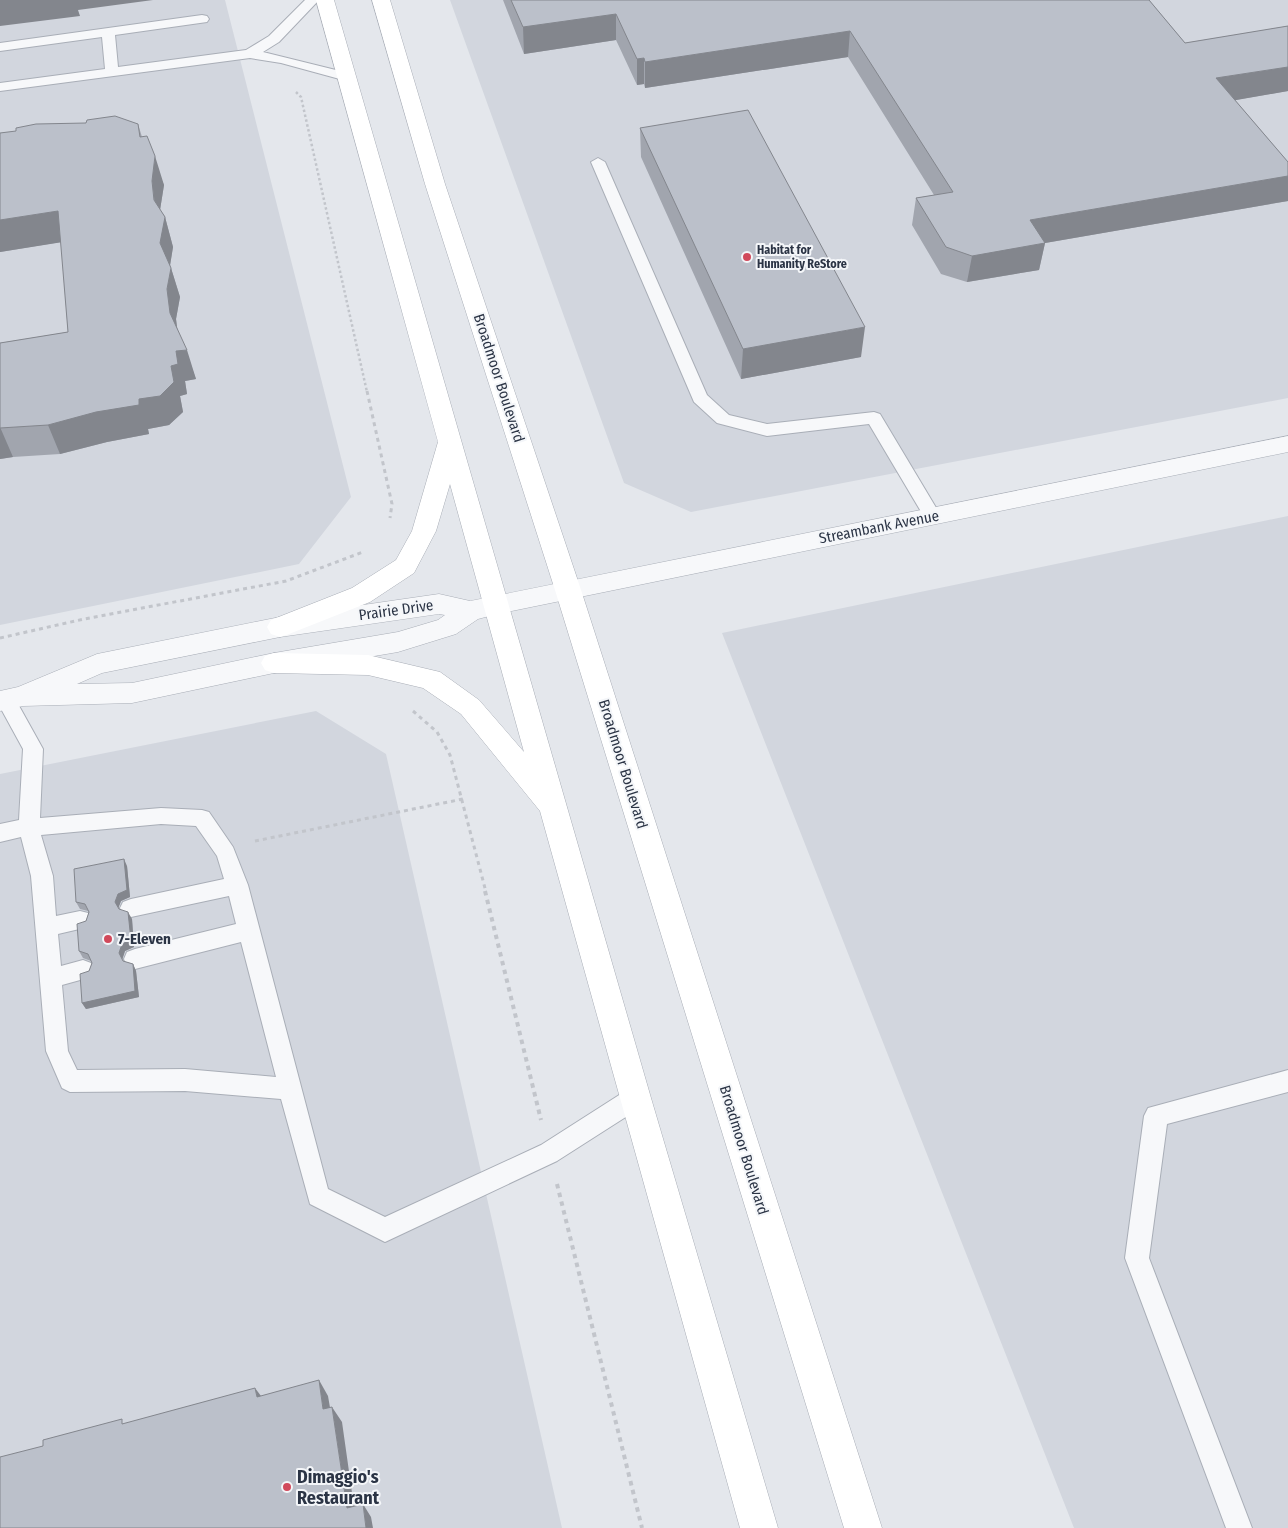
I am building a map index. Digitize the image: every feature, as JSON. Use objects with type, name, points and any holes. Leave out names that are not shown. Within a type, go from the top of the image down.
[{"type":"main road","points":[[325,0],[449,444],[556,810],[635,1098],[756,1524]]},
{"type":"main road","name":"Broadmoor Boulevard","points":[[381,0],[435,184],[568,590],[817,1388],[863,1528]]},
{"type":"main road","points":[[280,627],[361,595],[405,566],[424,531],[449,444]]},
{"type":"main road","points":[[274,663],[368,665],[431,680],[470,707],[556,810]]},
{"type":"street","name":"Streambank Avenue","points":[[470,611],[1288,444]]},
{"type":"street","name":"Prairie Drive","points":[[10,699],[97,664],[280,627],[439,604],[470,611]]},
{"type":"street","name":"Prairie Drive","points":[[10,699],[132,693],[274,663],[398,642],[447,627],[470,611]]},
{"type":"lane","points":[[250,54],[274,39],[312,0]]},
{"type":"lane","points":[[0,47],[202,19]]},
{"type":"lane","points":[[108,32],[112,72]]},
{"type":"lane","points":[[0,87],[250,54],[347,77]]},
{"type":"lane","points":[[598,162],[700,398],[723,420],[767,430],[874,418],[932,516]]},
{"type":"lane","points":[[10,699],[33,749],[29,827],[42,876],[57,1051],[70,1081],[185,1080],[290,1089]]},
{"type":"lane","points":[[0,833],[29,827],[161,816],[202,818],[224,848],[237,885],[318,1196],[385,1230],[549,1153],[635,1098]]},
{"type":"lane","points":[[131,908],[237,885]]},
{"type":"lane","points":[[46,927],[80,920]]},
{"type":"lane","points":[[135,959],[248,931]]},
{"type":"lane","points":[[50,978],[83,970]]},
{"type":"lane","points":[[1239,1528],[1137,1258],[1156,1116],[1288,1081]]},
{"type":"path","points":[[269,57],[275,69],[302,97],[392,504],[390,522]]},
{"type":"path","points":[[0,638],[84,619],[286,581],[371,549]]},
{"type":"path","points":[[411,709],[437,732],[450,755],[463,799],[536,1100]]},
{"type":"path","points":[[224,848],[463,799]]},
{"type":"path","points":[[562,1202],[642,1528]]},
{"type":"shaded area","points":[[0,0],[225,0],[351,497],[299,564],[0,625]]},
{"type":"shaded area","points":[[450,0],[1288,0],[1288,398],[691,512],[624,483]]},
{"type":"shaded area","points":[[1288,516],[1288,1528],[1074,1528],[722,633]]},
{"type":"shaded area","points":[[316,711],[386,754],[562,1528],[0,1528],[0,774]]},
{"type":"building","points":[[511,0],[1149,0],[1185,43],[1288,26],[1288,67],[1216,78],[1288,162],[1288,176],[1030,220],[1045,243],[972,256],[946,247],[916,198],[953,192],[850,31],[645,62],[644,58],[637,59],[616,14],[523,27]]},
{"type":"building","name":"Habitat for Humanity ReStore","points":[[748,110],[865,327],[743,349],[640,128]]},
{"type":"building","points":[[115,116],[138,124],[140,137],[147,136],[155,156],[152,181],[154,200],[165,217],[160,243],[171,268],[167,289],[170,313],[187,350],[176,351],[178,364],[171,366],[174,382],[160,396],[139,399],[139,405],[96,412],[48,425],[0,428],[0,343],[68,332],[58,211],[0,220],[0,133],[16,131],[16,128],[36,124],[86,123],[87,120]]},
{"type":"building","name":"7-Eleven","points":[[124,859],[127,890],[118,894],[115,902],[119,909],[128,912],[131,940],[122,944],[119,953],[123,961],[133,964],[135,991],[82,1003],[80,974],[89,971],[92,963],[88,954],[79,951],[77,924],[86,921],[89,912],[85,904],[76,902],[74,869]]},
{"type":"building","points":[[319,1380],[323,1409],[332,1407],[347,1508],[363,1504],[366,1528],[0,1528],[0,1457],[43,1446],[43,1440],[122,1419],[122,1424],[255,1388],[257,1397]]},
{"type":"place","name":"Habitat for Humanity ReStore","points":[[747,257]]},
{"type":"place","name":"7-Eleven","points":[[108,939]]},
{"type":"place","name":"Dimaggio's Restaurant","points":[[287,1487]]}]
